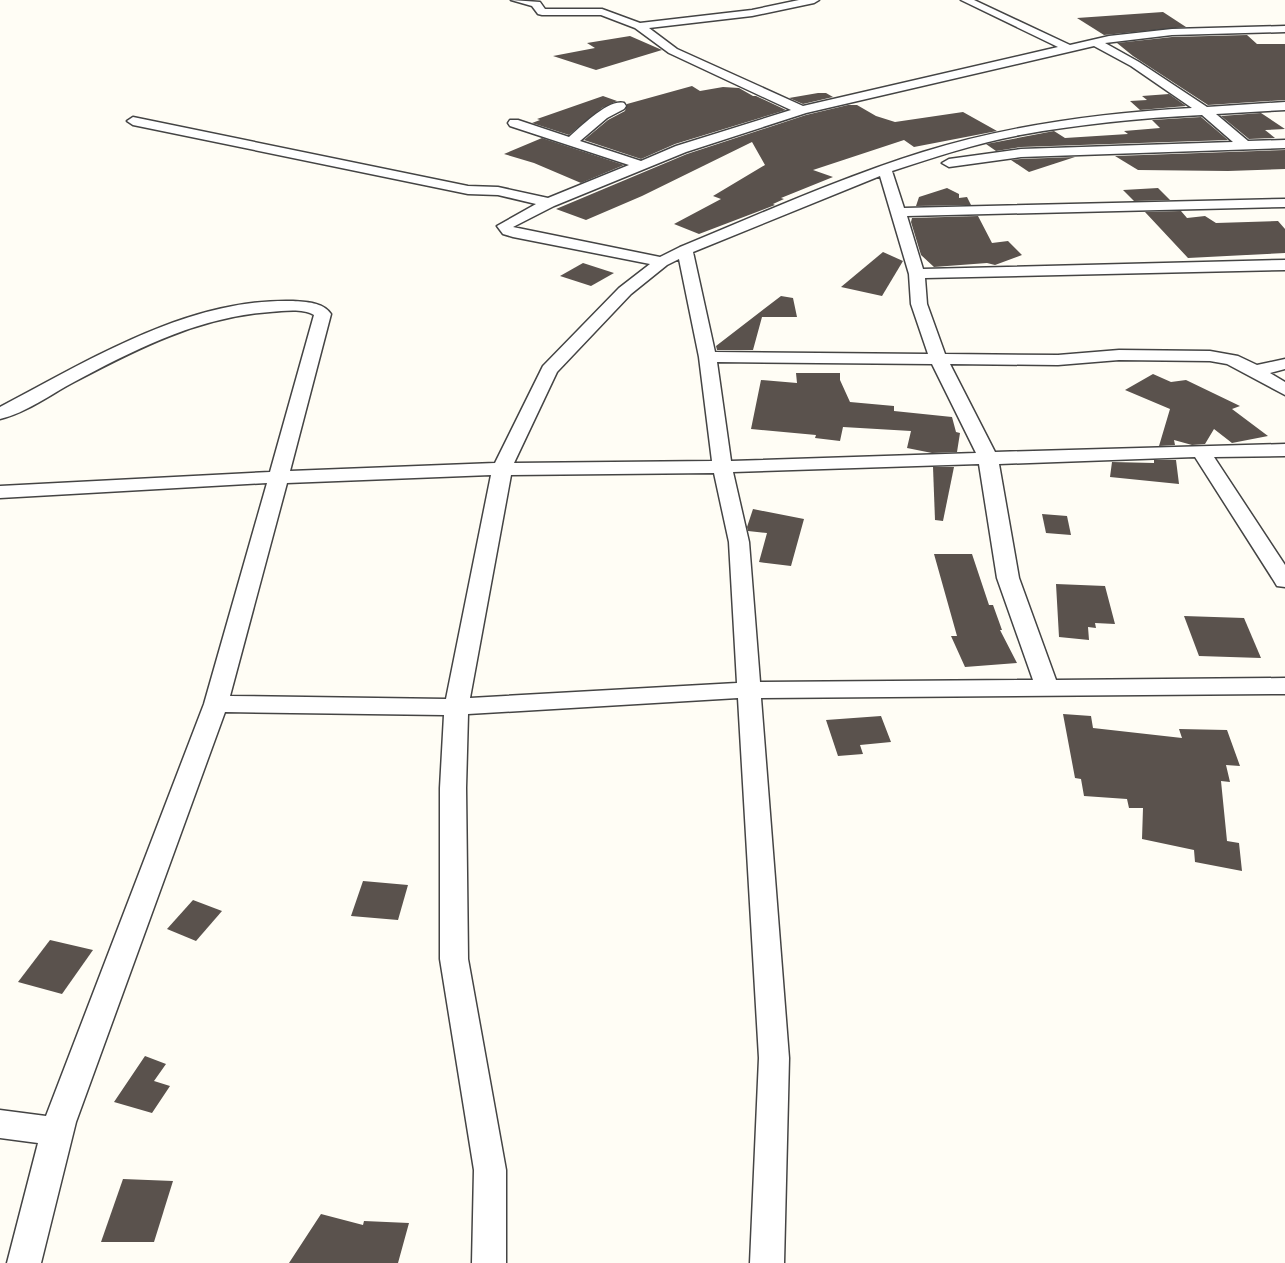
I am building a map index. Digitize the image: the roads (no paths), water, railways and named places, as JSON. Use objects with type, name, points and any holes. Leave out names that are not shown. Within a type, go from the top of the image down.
[{"type":"street","points":[[516,0],[536,4],[542,12],[602,12],[639,26],[673,51],[802,110]]},
{"type":"street","points":[[639,26],[752,14],[814,0]]},
{"type":"street","points":[[966,0],[1070,49]]},
{"type":"street","points":[[662,262],[518,234],[508,231],[504,226],[549,203],[681,149],[802,110],[1095,42],[1172,32],[1285,29]]},
{"type":"street","points":[[1095,42],[1136,64],[1205,111],[1244,145]]},
{"type":"street","points":[[571,142],[603,115],[620,106]]},
{"type":"street","points":[[489,1263],[490,1170],[454,959],[453,788],[456,707],[502,469],[550,370],[625,291],[662,262],[685,250],[930,154],[1019,130],[1136,115],[1285,106]]},
{"type":"street","points":[[133,121],[468,190],[498,190],[549,203]]},
{"type":"street","points":[[514,123],[641,165]]},
{"type":"street","points":[[886,171],[1021,152],[1285,144]]},
{"type":"street","points":[[886,171],[918,274],[920,304],[938,358],[988,458],[1008,578],[1047,687]]},
{"type":"street","points":[[900,212],[1278,203],[1282,218]]},
{"type":"street","points":[[685,250],[708,358],[722,467],[739,542],[774,1058],[767,1263]]},
{"type":"street","points":[[918,274],[1285,265]]},
{"type":"street","points":[[0,414],[150,338],[193,322],[232,312],[267,306],[310,307],[322,314],[216,704],[58,1132],[24,1263]]},
{"type":"street","points":[[708,358],[1058,360],[1119,354],[1210,356],[1232,360],[1255,371],[1285,390]]},
{"type":"street","points":[[1255,371],[1285,364]]},
{"type":"street","points":[[0,492],[277,477],[502,469],[722,467],[1200,451],[1285,450]]},
{"type":"street","points":[[1200,451],[1285,581]]},
{"type":"street","points":[[216,704],[456,707],[750,690],[1285,686]]},
{"type":"street","points":[[0,1124],[58,1132]]}]
